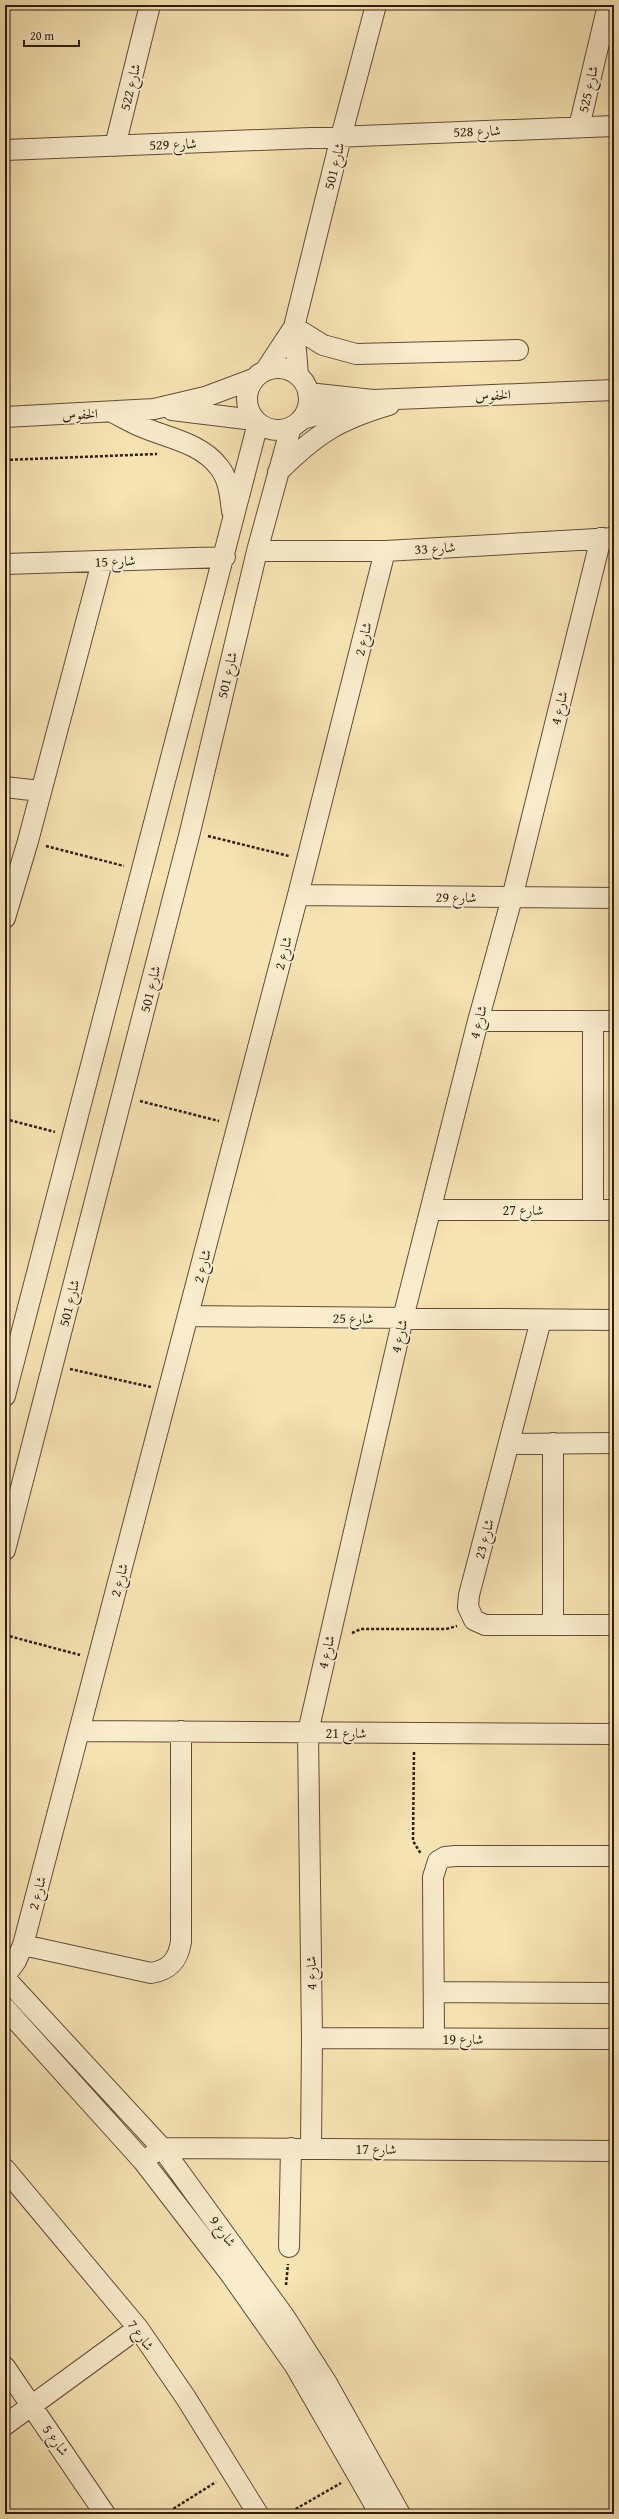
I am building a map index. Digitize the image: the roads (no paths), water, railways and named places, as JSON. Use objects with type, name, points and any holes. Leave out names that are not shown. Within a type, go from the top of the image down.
[{"type":"street","name":"شارع 522","points":[[115,146],[150,5]]},
{"type":"street","name":"شارع 501","points":[[298,375],[294,327],[341,137],[376,5]]},
{"type":"street","name":"شارع 525","points":[[579,127],[608,5]]},
{"type":"street","name":"شارع 528","points":[[341,137],[614,126]]},
{"type":"street","name":"شارع 529","points":[[5,150],[341,137]]},
{"type":"street","name":"شارع 501","points":[[259,375],[294,327]]},
{"type":"street","points":[[294,327],[323,345],[356,354],[518,350]]},
{"type":"street","points":[[5,1396],[225,557],[233,516],[256,422],[247,404],[249,387],[259,375],[285,369],[298,375],[308,393],[308,407],[296,423],[277,430],[256,422]]},
{"type":"street","name":"الخفوس","points":[[5,417],[154,409],[204,397],[259,375]]},
{"type":"street","name":"الخفوس","points":[[308,393],[373,400],[614,390]]},
{"type":"street","points":[[277,473],[305,445],[331,428],[370,411],[411,398]]},
{"type":"street","name":"الخفوس","points":[[296,423],[373,400]]},
{"type":"street","name":"الخفوس","points":[[154,409],[256,422]]},
{"type":"street","points":[[112,412],[141,427],[187,443],[208,456],[220,467],[225,478],[233,516]]},
{"type":"street","name":"شارع 501","points":[[5,1550],[190,832],[277,473],[296,423]]},
{"type":"street","name":"شارع 33","points":[[257,551],[384,551],[608,538]]},
{"type":"street","name":"شارع 4","points":[[311,2148],[312,2038],[308,1732],[403,1318],[432,1210],[478,1021],[608,538]]},
{"type":"street","name":"شارع 2","points":[[5,1977],[16,1961],[23,1945],[189,1316],[307,860],[384,551]]},
{"type":"street","name":"شارع 15","points":[[5,564],[225,557]]},
{"type":"street","points":[[5,918],[28,841],[40,791],[102,562]]},
{"type":"street","points":[[5,787],[40,791]]},
{"type":"street","name":"شارع 29","points":[[298,895],[614,898]]},
{"type":"street","points":[[478,1021],[614,1021]]},
{"type":"street","points":[[593,1021],[593,1210]]},
{"type":"street","name":"شارع 27","points":[[432,1210],[614,1210]]},
{"type":"street","name":"شارع 25","points":[[189,1316],[614,1320]]},
{"type":"street","name":"شارع 23","points":[[541,1320],[469,1595],[470,1615],[474,1620],[485,1625],[553,1624]]},
{"type":"street","points":[[553,1443],[553,1624],[614,1624]]},
{"type":"street","points":[[509,1444],[614,1443]]},
{"type":"street","name":"شارع 21","points":[[79,1731],[614,1734]]},
{"type":"street","points":[[23,1945],[138,1972],[162,1972],[170,1967],[176,1959],[182,1942],[182,1731]]},
{"type":"street","points":[[434,2039],[433,1877],[438,1861],[445,1857],[454,1856],[614,1856]]},
{"type":"street","name":"شارع 9","points":[[5,1977],[162,2148],[284,2316],[328,2385],[400,2514]]},
{"type":"street","points":[[434,1992],[614,1993]]},
{"type":"street","name":"شارع 9","points":[[5,2008],[143,2161],[232,2275],[294,2366],[380,2514]]},
{"type":"street","name":"شارع 19","points":[[312,2038],[614,2039]]},
{"type":"street","points":[[143,2161],[162,2148]]},
{"type":"street","name":"شارع 17","points":[[162,2148],[614,2151]]},
{"type":"street","points":[[289,2247],[291,2148]]},
{"type":"street","name":"شارع 7","points":[[5,2169],[138,2328],[233,2472],[258,2514]]},
{"type":"street","points":[[5,2425],[138,2328]]},
{"type":"street","name":"شارع 5","points":[[5,2367],[105,2514]]}]
